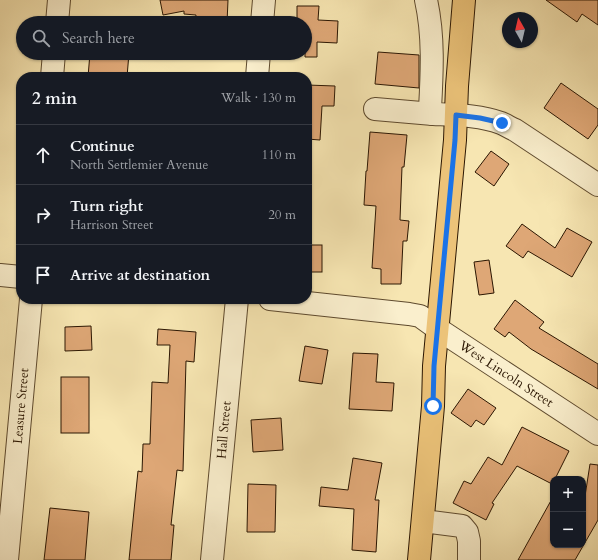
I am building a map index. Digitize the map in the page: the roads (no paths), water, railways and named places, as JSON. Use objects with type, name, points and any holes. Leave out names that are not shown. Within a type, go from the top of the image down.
[{"type":"main road","points":[[419,560],[433,406],[434,366],[455,140],[464,0]]},
{"type":"street","points":[[58,16],[59,0]]},
{"type":"street","points":[[263,16],[264,0]]},
{"type":"street","points":[[426,0],[430,22],[432,67],[430,110],[433,114]]},
{"type":"street","points":[[52,72],[53,60]]},
{"type":"street","points":[[257,72],[258,60]]},
{"type":"street","points":[[375,109],[456,115],[502,123],[598,185]]},
{"type":"street","points":[[0,275],[16,277]]},
{"type":"street","name":"West Lincoln Street","points":[[312,303],[415,314],[420,316],[598,434]]},
{"type":"street","name":"Leasure Street","points":[[7,560],[31,304]]},
{"type":"street","name":"Hall Street","points":[[212,560],[237,304]]},
{"type":"street","points":[[423,521],[462,526],[468,532],[468,560]]}]
